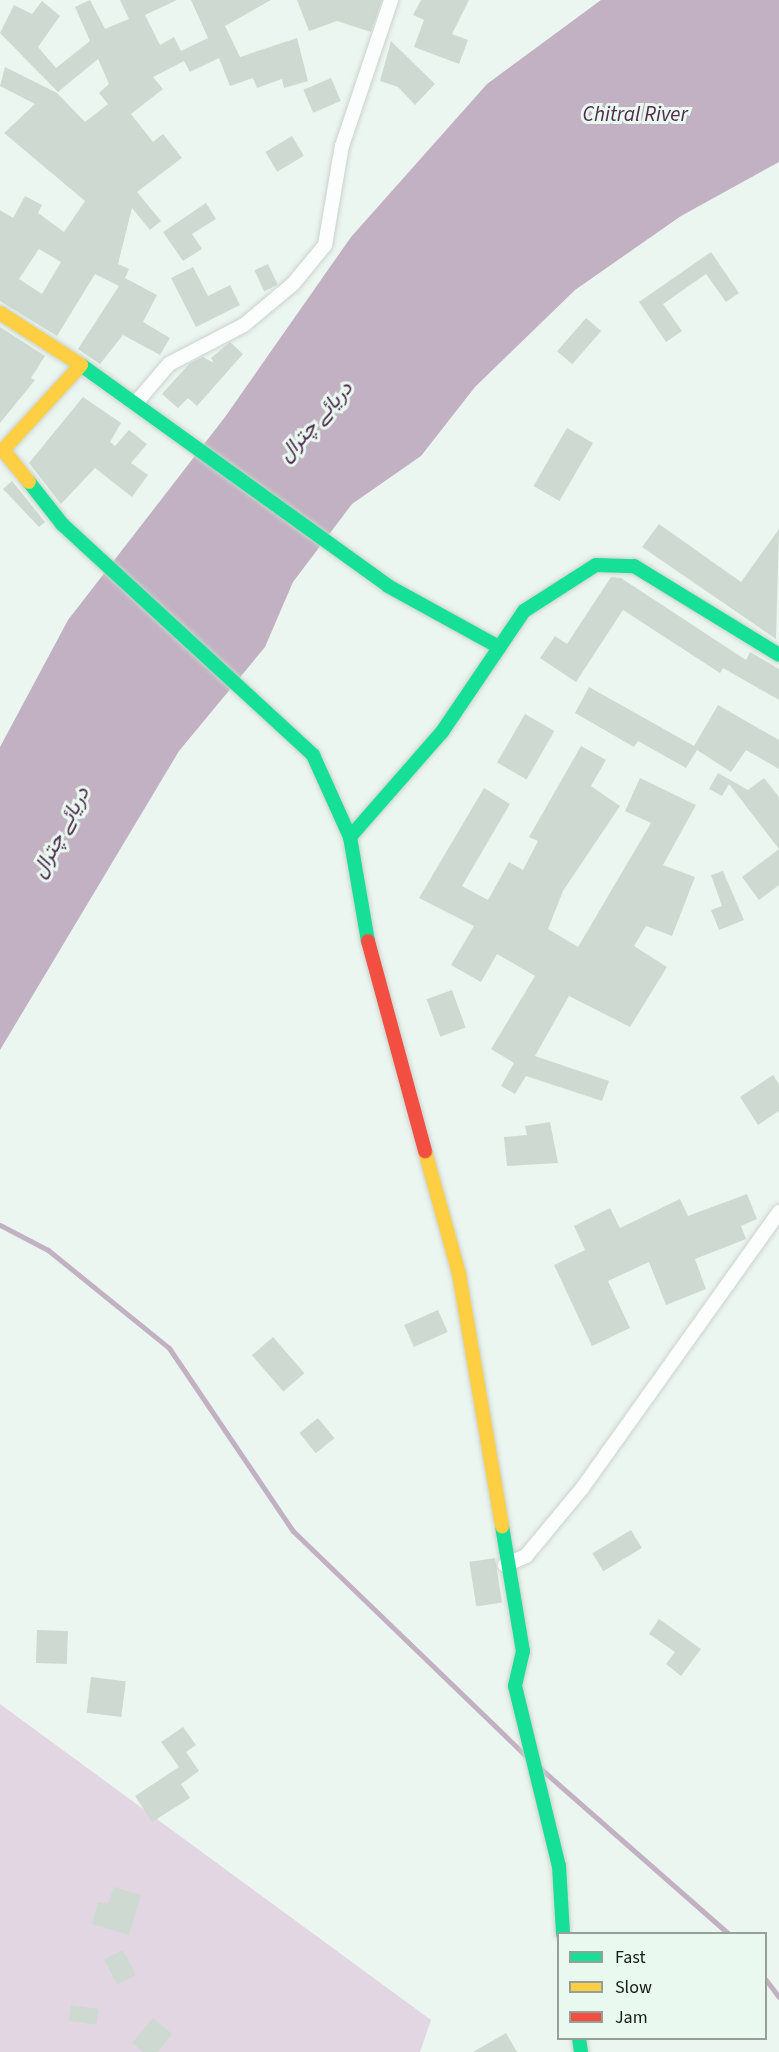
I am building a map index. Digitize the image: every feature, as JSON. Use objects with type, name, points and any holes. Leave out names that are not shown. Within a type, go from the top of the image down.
[{"type":"street","points":[[135,404],[169,364],[244,325],[293,284],[325,245],[342,146],[391,0]]},
{"type":"street","points":[[0,313],[81,364],[135,404],[160,427],[388,586],[499,647]]},
{"type":"street","points":[[81,364],[3,450],[62,524],[313,755],[350,837],[370,954],[459,1274],[505,1565],[523,1651],[515,1686],[531,1743],[559,1866],[563,1932]]},
{"type":"street","points":[[350,837],[442,732],[524,611],[596,565],[634,566],[779,656]]},
{"type":"street","points":[[505,1565],[526,1556],[583,1487],[779,1212]]},
{"type":"shaded area","points":[[0,1704],[431,2020],[420,2052],[0,2052]]},
{"type":"water","name":"Chitral River","points":[[601,0],[779,0],[779,162],[681,216],[575,290],[475,387],[421,456],[352,504],[293,582],[265,647],[179,751],[0,1050],[0,747],[68,620],[225,417],[351,237],[487,84]]},
{"type":"building","points":[[90,0],[105,29],[129,19],[120,0],[177,0],[145,15],[160,45],[174,37],[181,51],[208,38],[191,0],[271,0],[225,26],[240,57],[297,38],[308,81],[284,88],[282,79],[257,88],[253,78],[230,86],[219,58],[190,72],[184,61],[153,77],[163,89],[131,114],[153,142],[163,134],[182,158],[137,192],[161,221],[150,230],[132,208],[118,264],[129,269],[125,278],[157,295],[143,322],[170,338],[160,355],[123,335],[100,364],[78,349],[119,286],[95,274],[57,336],[0,301],[0,210],[13,218],[25,196],[42,205],[38,213],[64,232],[85,201],[4,133],[35,104],[0,86],[5,67],[57,93],[85,122],[108,104],[99,93],[109,84],[98,59],[58,92],[0,33],[14,5],[32,14],[42,1],[60,16],[38,47],[56,68],[90,41],[75,7]],"holes":[[[39,249],[61,262],[42,294],[19,279]]]},
{"type":"building","points":[[297,0],[382,0],[371,32],[337,21],[309,31]]},
{"type":"building","points":[[421,0],[469,0],[452,34],[468,40],[459,64],[414,47],[424,20],[413,15]]},
{"type":"building","points":[[391,41],[435,84],[415,105],[398,87],[380,81]]},
{"type":"building","points":[[331,78],[341,101],[313,113],[303,90]]},
{"type":"building","points":[[292,136],[304,156],[277,172],[265,152]]},
{"type":"building","points":[[206,203],[216,219],[192,234],[202,249],[183,261],[163,232]]},
{"type":"building","points":[[711,252],[739,293],[726,302],[706,274],[663,304],[682,331],[666,342],[639,302]]},
{"type":"building","points":[[268,264],[278,285],[264,291],[254,270]]},
{"type":"building","points":[[193,267],[208,296],[230,285],[240,305],[196,327],[171,278]]},
{"type":"building","points":[[586,318],[601,331],[572,364],[557,351]]},
{"type":"building","points":[[0,327],[45,356],[31,378],[35,380],[0,423]]},
{"type":"building","points":[[230,342],[243,354],[197,406],[188,398],[178,408],[162,394],[190,363],[203,357],[214,363],[211,358]]},
{"type":"building","points":[[83,397],[121,423],[110,442],[115,446],[129,430],[147,444],[131,463],[148,475],[132,497],[95,468],[61,504],[29,463]]},
{"type":"building","points":[[567,428],[593,443],[559,501],[534,486]]},
{"type":"building","points":[[12,481],[45,522],[39,527],[3,489]]},
{"type":"building","points":[[659,524],[741,582],[779,529],[776,639],[642,547]]},
{"type":"building","points":[[611,577],[621,578],[746,660],[750,652],[779,669],[779,700],[723,668],[720,673],[623,610],[576,682],[540,658],[555,636],[567,644]]},
{"type":"building","points":[[589,687],[694,746],[718,705],[779,740],[779,769],[746,750],[731,772],[697,750],[686,768],[638,741],[634,747],[575,713]]},
{"type":"building","points":[[525,714],[554,731],[526,779],[497,762]]},
{"type":"building","points":[[581,746],[606,760],[591,786],[620,806],[563,891],[548,929],[578,947],[651,823],[625,811],[640,778],[696,805],[663,865],[695,877],[672,936],[646,926],[634,946],[667,967],[630,1027],[569,996],[535,1056],[609,1081],[602,1101],[526,1076],[515,1094],[501,1086],[514,1063],[491,1049],[535,976],[497,954],[481,982],[451,965],[474,926],[419,898],[484,788],[510,804],[462,886],[488,900],[509,862],[523,870],[538,841],[529,837]]},
{"type":"building","points":[[718,773],[748,790],[764,778],[779,797],[779,849],[729,784],[722,796],[709,789]]},
{"type":"building","points":[[779,849],[779,885],[759,900],[742,877]]},
{"type":"building","points":[[723,871],[744,920],[719,930],[711,910],[722,906],[711,875]]},
{"type":"building","points":[[452,990],[466,1028],[440,1037],[427,999]]},
{"type":"building","points":[[773,1075],[779,1084],[779,1111],[758,1125],[740,1097]]},
{"type":"building","points":[[550,1122],[558,1163],[507,1166],[504,1137],[527,1135],[525,1126]]},
{"type":"building","points":[[747,1194],[757,1219],[741,1226],[746,1239],[695,1259],[706,1289],[666,1305],[649,1262],[608,1281],[630,1328],[592,1346],[554,1265],[585,1250],[574,1226],[610,1208],[620,1228],[680,1199],[688,1216]]},
{"type":"building","points":[[438,1310],[448,1332],[414,1347],[404,1325]]},
{"type":"building","points":[[273,1337],[304,1373],[283,1392],[252,1355]]},
{"type":"building","points":[[318,1418],[334,1438],[316,1453],[299,1433]]},
{"type":"building","points":[[631,1530],[642,1548],[603,1571],[592,1553]]},
{"type":"building","points":[[495,1558],[502,1602],[476,1607],[469,1562]]},
{"type":"building","points":[[659,1619],[701,1649],[681,1676],[666,1664],[675,1652],[649,1634]]},
{"type":"building","points":[[37,1630],[68,1631],[67,1664],[36,1663]]},
{"type":"building","points":[[91,1677],[126,1681],[121,1717],[87,1713]]},
{"type":"building","points":[[183,1727],[196,1745],[186,1752],[199,1771],[181,1784],[190,1798],[152,1822],[135,1796],[179,1767],[161,1742]]},
{"type":"building","points":[[114,1887],[141,1895],[129,1935],[92,1924],[98,1902],[108,1904]]},
{"type":"building","points":[[123,1950],[136,1975],[117,1984],[104,1960]]},
{"type":"building","points":[[71,2005],[99,2009],[97,2025],[69,2021]]},
{"type":"building","points":[[153,2018],[172,2034],[158,2052],[143,2052],[132,2043]]},
{"type":"building","points":[[506,2033],[517,2052],[473,2052]]},
{"type":"waterway","points":[[0,1225],[48,1250],[169,1348],[293,1531],[525,1755]]},
{"type":"waterway","points":[[541,1769],[727,1932]]},
{"type":"waterway","points":[[767,1981],[779,1997]]},
{"type":"traffic: fast","points":[[81,365],[388,586],[499,647]]},
{"type":"traffic: fast","points":[[29,482],[62,524],[313,755],[350,837],[368,941]]},
{"type":"traffic: fast","points":[[350,837],[442,732],[524,611],[596,565],[634,566],[779,655]]},
{"type":"traffic: fast","points":[[502,1526],[523,1651],[515,1686],[559,1866],[563,1932]]},
{"type":"traffic: fast","points":[[579,2040],[581,2052]]},
{"type":"traffic: slow","points":[[0,313],[81,365],[3,450],[29,482]]},
{"type":"traffic: slow","points":[[425,1151],[459,1274],[502,1526]]},
{"type":"traffic: jam","points":[[368,941],[425,1151]]},
{"type":"water label","name":"دریائے چترال","points":[[315,421]]},
{"type":"water label","name":"دریائے چترال","points":[[60,832]]}]
